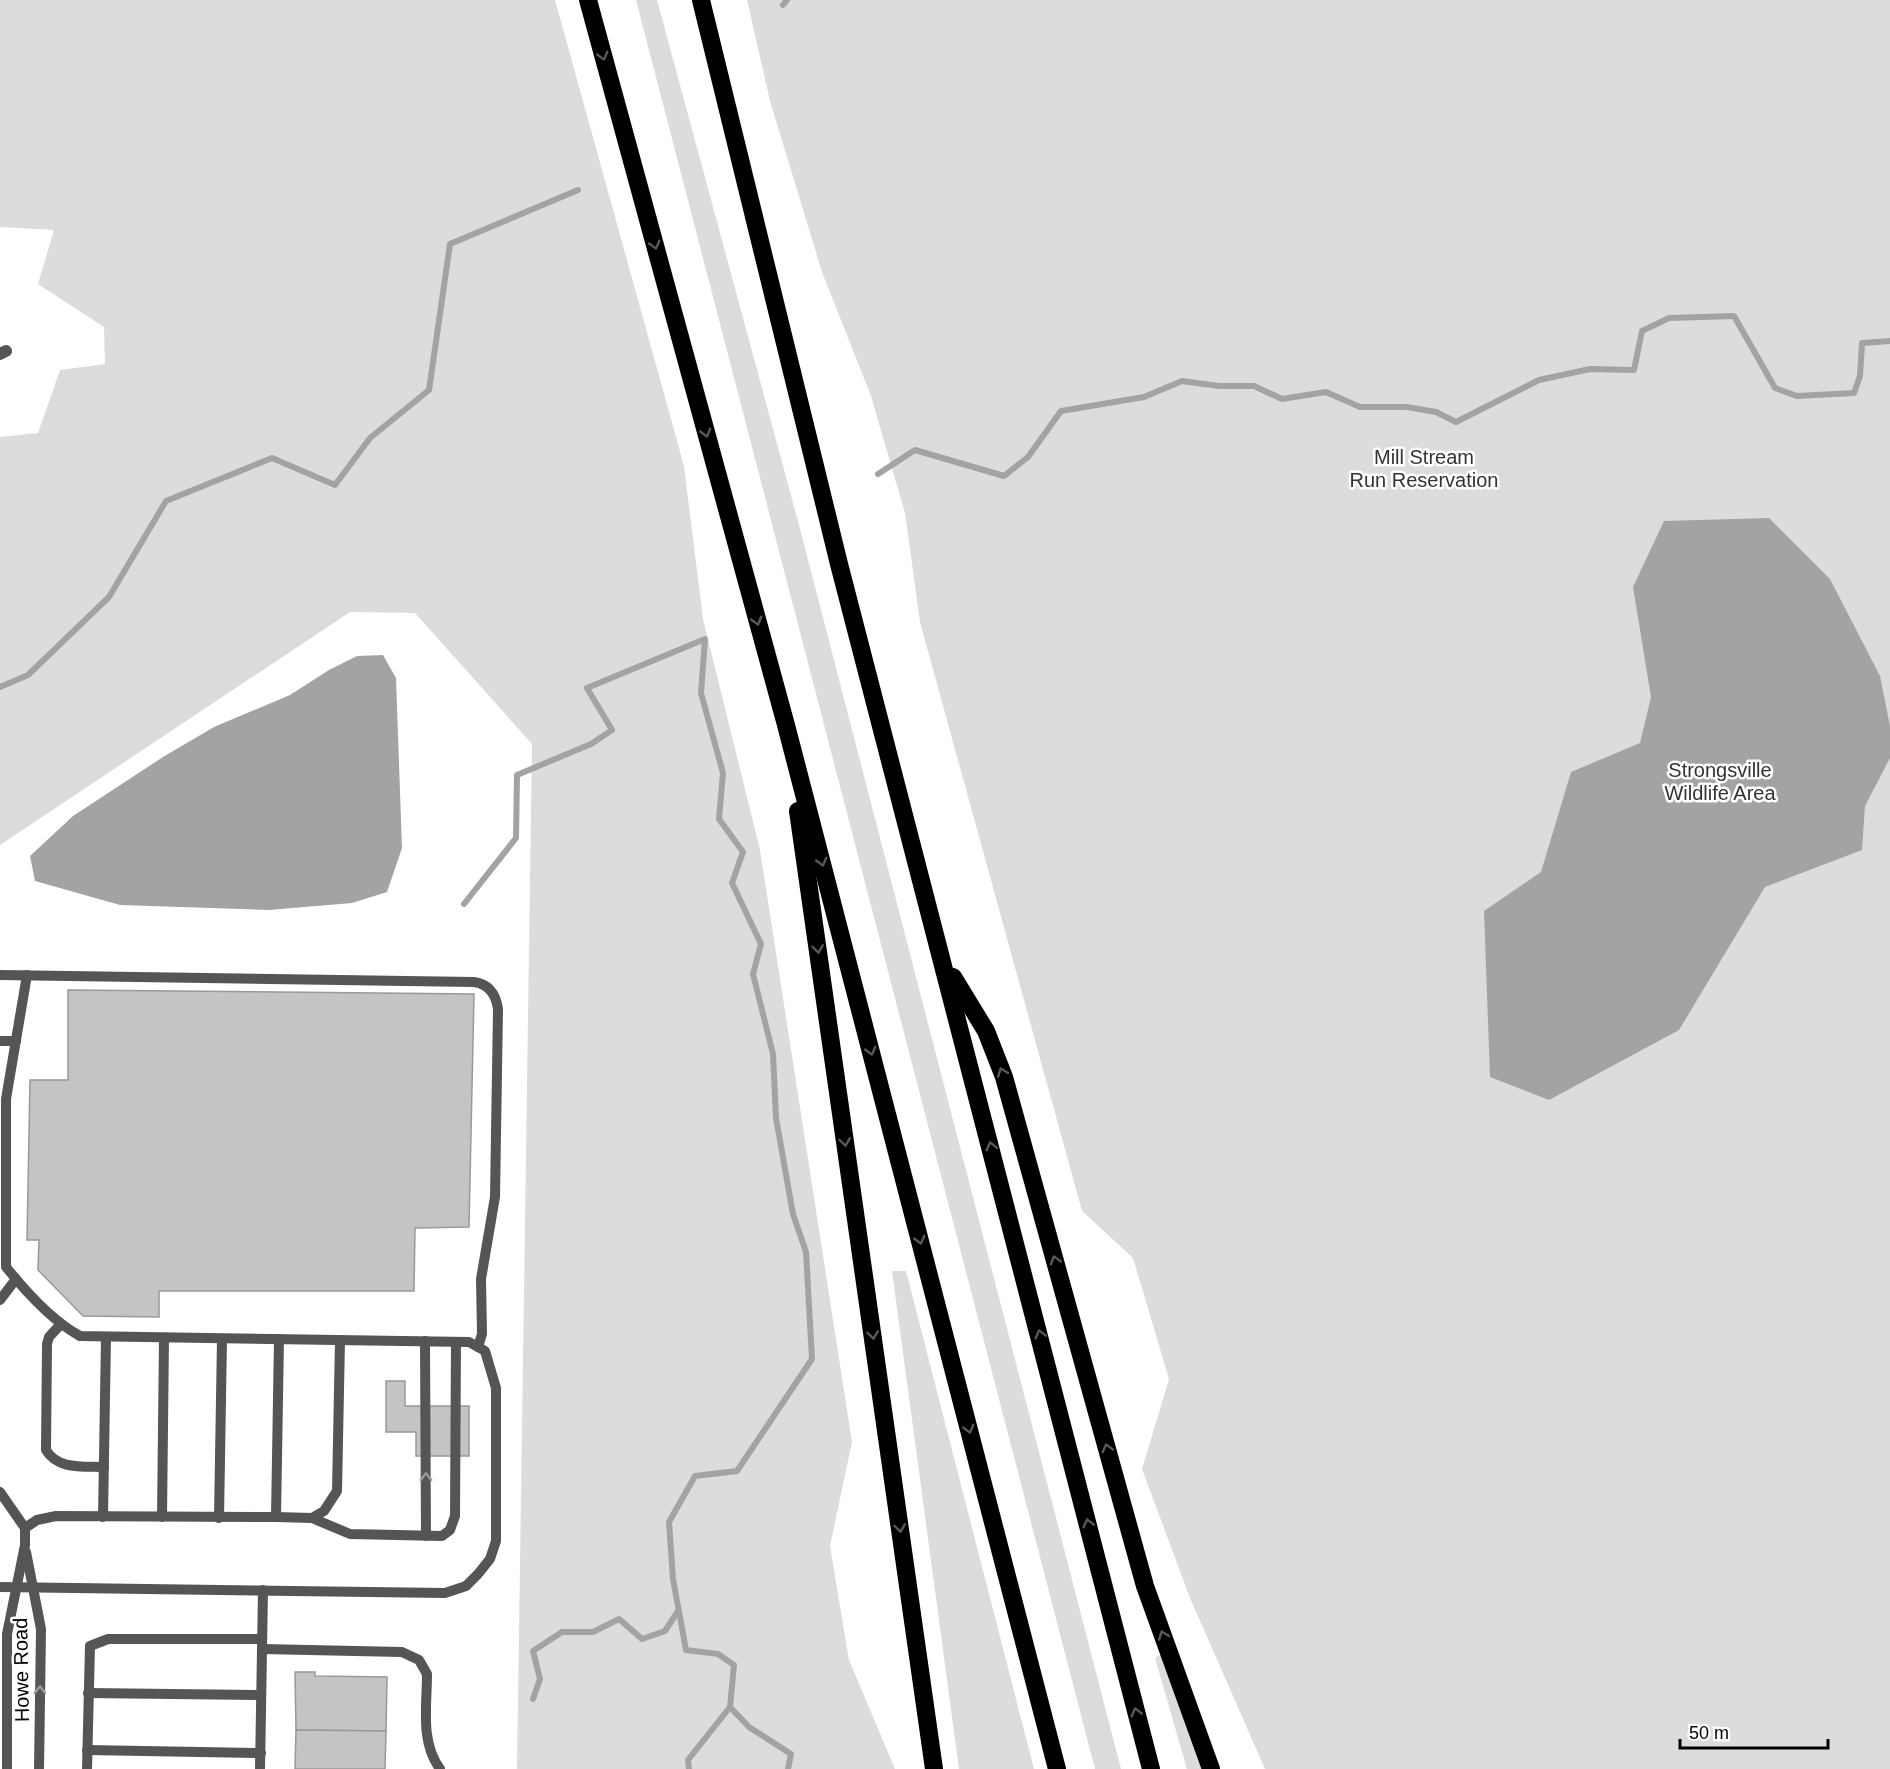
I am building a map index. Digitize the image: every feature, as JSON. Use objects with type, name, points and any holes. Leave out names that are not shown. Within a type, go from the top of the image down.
[{"type":"highway","points":[[588,0],[786,724],[1057,1769]]},
{"type":"highway","points":[[701,0],[839,564],[1151,1769]]},
{"type":"highway","points":[[786,724],[934,1769]]},
{"type":"highway","points":[[942,958],[986,1031],[1004,1077],[1145,1586],[1210,1769]]},
{"type":"lane","points":[[0,975],[474,982],[488,987],[496,1000],[498,1009],[495,1197],[482,1271],[482,1334],[478,1347]]},
{"type":"lane","points":[[0,1587],[445,1593],[466,1586],[490,1559],[496,1541],[497,1519],[496,1388],[484,1351],[469,1342],[80,1336],[62,1324],[3,1268],[3,1099],[27,975]]},
{"type":"lane","points":[[0,1041],[16,1041]]},
{"type":"lane","points":[[0,1300],[16,1279]]},
{"type":"lane","points":[[62,1324],[49,1337],[47,1344],[46,1450],[51,1460],[62,1465],[104,1467]]},
{"type":"lane","points":[[103,1517],[106,1337]]},
{"type":"lane","points":[[162,1517],[164,1338]]},
{"type":"lane","points":[[219,1518],[222,1339]]},
{"type":"lane","points":[[276,1517],[279,1339]]},
{"type":"lane","points":[[312,1518],[324,1511],[337,1491],[340,1340]]},
{"type":"lane","points":[[425,1341],[426,1536]]},
{"type":"lane","points":[[25,1528],[37,1520],[56,1516],[276,1517],[312,1518],[350,1534],[442,1536],[450,1530],[455,1516],[456,1342]]},
{"type":"lane","points":[[0,1492],[25,1528],[25,1545]]},
{"type":"lane","name":"Howe Road","points":[[7,1769],[7,1634],[25,1545]]},
{"type":"lane","name":"Howe Road","points":[[25,1545],[41,1629],[39,1769]]},
{"type":"lane","points":[[260,1769],[263,1590]]},
{"type":"lane","points":[[87,1769],[88,1654],[90,1646],[99,1641],[262,1644],[390,1651],[411,1655],[424,1666],[427,1674],[426,1742],[431,1757],[440,1769]]},
{"type":"lane","points":[[88,1693],[261,1695]]},
{"type":"lane","points":[[87,1750],[261,1753]]},
{"type":"green space","points":[[0,0],[555,0],[684,466],[703,619],[760,850],[852,1442],[830,1546],[849,1660],[895,1769],[517,1769],[532,744],[415,613],[350,612],[0,845],[0,437],[38,433],[60,370],[105,364],[104,327],[38,284],[54,230],[0,227]]},
{"type":"green space","points":[[636,0],[657,0],[799,525],[1121,1769],[1095,1769]]},
{"type":"green space","name":"Mill Stream Run Reservation","points":[[747,0],[1890,0],[1890,1769],[1265,1769],[1190,1598],[1142,1469],[1169,1379],[1133,1258],[1082,1211],[920,622],[905,513],[871,396],[822,272],[770,101]]},
{"type":"green space","points":[[892,1271],[906,1271],[1034,1769],[959,1769]]},
{"type":"green space","points":[[1162,1654],[1206,1769],[1187,1769],[1155,1658]]},
{"type":"shaded area","name":"Strongsville Wildlife Area","points":[[1769,518],[1830,579],[1880,676],[1890,726],[1890,758],[1865,806],[1862,850],[1765,887],[1679,1030],[1549,1100],[1490,1077],[1484,911],[1541,872],[1571,772],[1640,743],[1651,697],[1633,587],[1664,521]]},
{"type":"shaded area","points":[[383,655],[396,678],[402,848],[387,892],[352,903],[269,910],[120,905],[35,881],[30,856],[73,816],[163,757],[214,727],[290,695],[329,670],[357,656]]},
{"type":"building","points":[[68,990],[474,994],[469,1227],[415,1228],[414,1291],[159,1291],[159,1317],[83,1316],[38,1270],[39,1240],[27,1240],[30,1080],[68,1080]]},
{"type":"building","points":[[386,1381],[405,1381],[405,1406],[469,1406],[469,1456],[416,1456],[416,1432],[386,1432]]},
{"type":"building","points":[[295,1672],[315,1672],[315,1676],[387,1677],[386,1731],[296,1730]]},
{"type":"building","points":[[296,1730],[386,1731],[385,1769],[295,1769]]},
{"type":"waterway","points":[[783,5],[787,0]]},
{"type":"waterway","points":[[0,687],[28,675],[109,597],[166,501],[272,458],[335,485],[370,438],[429,390],[450,244],[578,190]]},
{"type":"waterway","points":[[878,474],[915,450],[1004,476],[1028,457],[1061,411],[1144,397],[1182,381],[1219,386],[1254,386],[1282,399],[1326,392],[1360,407],[1407,407],[1436,412],[1456,422],[1539,380],[1590,369],[1634,370],[1642,331],[1669,318],[1734,316],[1775,388],[1797,396],[1854,393],[1860,376],[1862,343],[1890,341]]},
{"type":"waterway","points":[[464,904],[516,838],[517,775],[591,744],[612,730],[587,688],[705,639],[701,693],[723,773],[719,819],[743,852],[732,883],[761,944],[753,974],[773,1054],[776,1118],[793,1214],[806,1252],[812,1359],[737,1471],[695,1476],[669,1522],[673,1579],[686,1650],[718,1654],[734,1665],[730,1707],[749,1727],[791,1754],[788,1769]]},
{"type":"waterway","points":[[533,1699],[540,1679],[533,1651],[562,1632],[593,1632],[619,1619],[642,1639],[665,1631],[678,1611]]},
{"type":"waterway","points":[[689,1769],[688,1760],[730,1707]]}]
